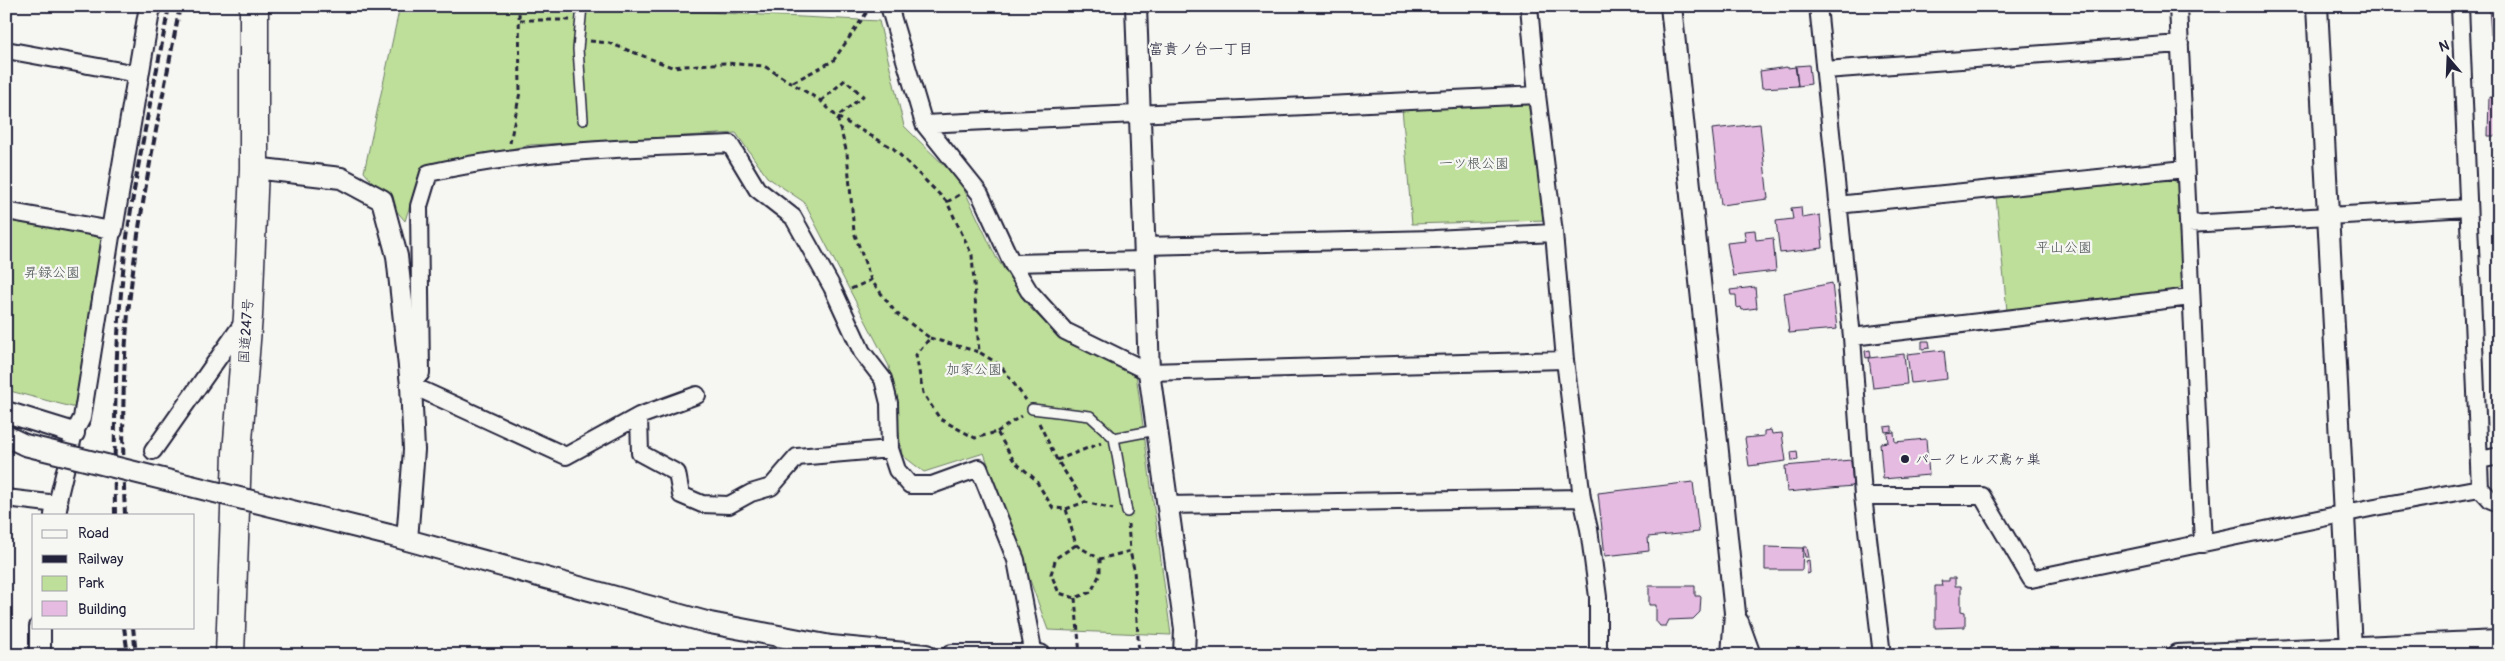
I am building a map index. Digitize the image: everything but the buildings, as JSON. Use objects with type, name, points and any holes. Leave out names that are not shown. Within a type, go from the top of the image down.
[{"type":"highway","name":"国道247号","points":[[230,655],[236,472],[248,316],[254,168],[254,6]]},
{"type":"street","points":[[6,498],[56,510],[74,433],[82,418],[137,74],[150,6]]},
{"type":"street","points":[[888,6],[924,124],[980,194],[1012,263],[1029,291],[1065,331],[1149,372],[1565,360]]},
{"type":"street","points":[[1136,6],[1149,372],[1185,628],[1184,655]]},
{"type":"street","points":[[1529,6],[1537,95],[1554,234],[1565,360],[1582,498],[1589,529],[1598,597],[1598,655]]},
{"type":"street","points":[[1672,6],[1735,613],[1732,655]]},
{"type":"street","points":[[1818,6],[1852,337],[1863,496],[1882,655]]},
{"type":"street","points":[[2178,6],[2203,544]]},
{"type":"street","points":[[2317,6],[2329,218],[2342,514],[2351,648]]},
{"type":"street","points":[[2460,6],[2480,488],[2491,500],[2499,503]]},
{"type":"street","points":[[1825,70],[2180,44]]},
{"type":"street","points":[[6,50],[137,74]]},
{"type":"street","points":[[924,124],[1537,95]]},
{"type":"street","points":[[411,385],[422,373],[419,206],[429,173],[483,161],[581,149],[730,144],[757,189],[793,217],[832,286],[862,352],[883,379],[889,403],[890,449],[897,470],[910,485],[932,485],[979,468],[1016,560],[1034,655]]},
{"type":"street","points":[[254,168],[341,178],[382,200],[397,256],[411,385],[414,450],[398,538]]},
{"type":"street","points":[[1837,205],[2185,169]]},
{"type":"street","points":[[2188,224],[2329,218],[2468,208]]},
{"type":"street","points":[[6,211],[112,230]]},
{"type":"street","points":[[1012,263],[1145,253],[1554,234]]},
{"type":"street","points":[[1852,337],[2191,297]]},
{"type":"street","points":[[153,451],[248,316]]},
{"type":"street","points":[[411,385],[566,456],[639,416],[697,395]]},
{"type":"street","points":[[6,412],[74,433]]},
{"type":"street","points":[[639,416],[640,453],[677,473],[681,494],[702,504],[729,505],[751,494],[772,487],[797,457],[890,449]]},
{"type":"street","points":[[6,436],[16,446],[398,538],[710,623],[831,646],[926,655]]},
{"type":"street","points":[[2480,460],[2499,456]]},
{"type":"street","points":[[1863,496],[1982,496],[2031,579],[2342,514],[2480,488]]},
{"type":"street","points":[[1167,505],[1582,498]]},
{"type":"street","points":[[1735,613],[1750,655]]},
{"type":"street","points":[[40,628],[40,655]]},
{"type":"street","points":[[2177,655],[2499,641]]},
{"type":"street","points":[[952,655],[1040,655]]},
{"type":"lane","points":[[582,6],[579,40],[583,120]]},
{"type":"lane","points":[[1032,409],[1090,416],[1114,438],[1127,512]]},
{"type":"lane","points":[[1114,438],[1156,430]]},
{"type":"path","points":[[508,158],[520,92],[520,6]]},
{"type":"path","points":[[793,82],[833,61],[867,12],[875,6]]},
{"type":"path","points":[[520,20],[580,20]]},
{"type":"path","points":[[579,40],[610,43],[672,67],[725,63],[764,66],[793,82],[821,101],[837,116],[893,148],[947,202],[972,254],[978,352]]},
{"type":"path","points":[[821,101],[845,80],[863,96],[837,116]]},
{"type":"path","points":[[837,116],[847,153],[854,232],[871,280],[896,313],[930,338],[978,352],[1000,365],[1032,409],[1057,460],[1085,502]]},
{"type":"path","points":[[930,338],[916,355],[923,393],[940,419],[975,438],[997,432],[1032,409]]},
{"type":"path","points":[[997,432],[1014,461],[1035,479],[1053,508],[1066,509],[1085,502],[1127,512],[1130,551],[1134,569],[1139,655]]},
{"type":"path","points":[[1057,460],[1114,438]]},
{"type":"path","points":[[1066,509],[1076,545],[1100,558],[1130,551]]},
{"type":"path","points":[[1076,545],[1056,558],[1052,574],[1058,593],[1075,598],[1091,592],[1100,574],[1100,558]]},
{"type":"path","points":[[1075,598],[1080,655]]},
{"type":"green space","name":"加家公園","points":[[400,6],[588,6],[879,21],[904,126],[960,181],[996,257],[1030,308],[1061,339],[1136,374],[1171,635],[1048,630],[984,453],[924,472],[902,455],[889,366],[804,202],[767,177],[736,133],[530,145],[422,167],[405,221],[364,172]]},
{"type":"green space","name":"一ツ根公園","points":[[1528,102],[1546,220],[1412,224],[1402,108]]},
{"type":"green space","name":"平山公園","points":[[2171,178],[2178,184],[2183,285],[2175,291],[2007,311],[1996,196]]},
{"type":"green space","name":"昇録公園","points":[[6,217],[105,235],[76,408],[6,390]]},
{"type":"railway","points":[[115,514],[116,384],[119,318],[125,253],[139,160],[169,6]]},
{"type":"railway","points":[[125,514],[123,405],[127,321],[146,186],[180,6]]},
{"type":"railway","points":[[124,628],[128,655]]},
{"type":"railway","points":[[133,628],[136,655]]},
{"type":"place","name":"パークヒルズ鳶ヶ巣","points":[[1905,459]]},
{"type":"district","name":"富貴ノ台一丁目","points":[[1201,49]]}]
